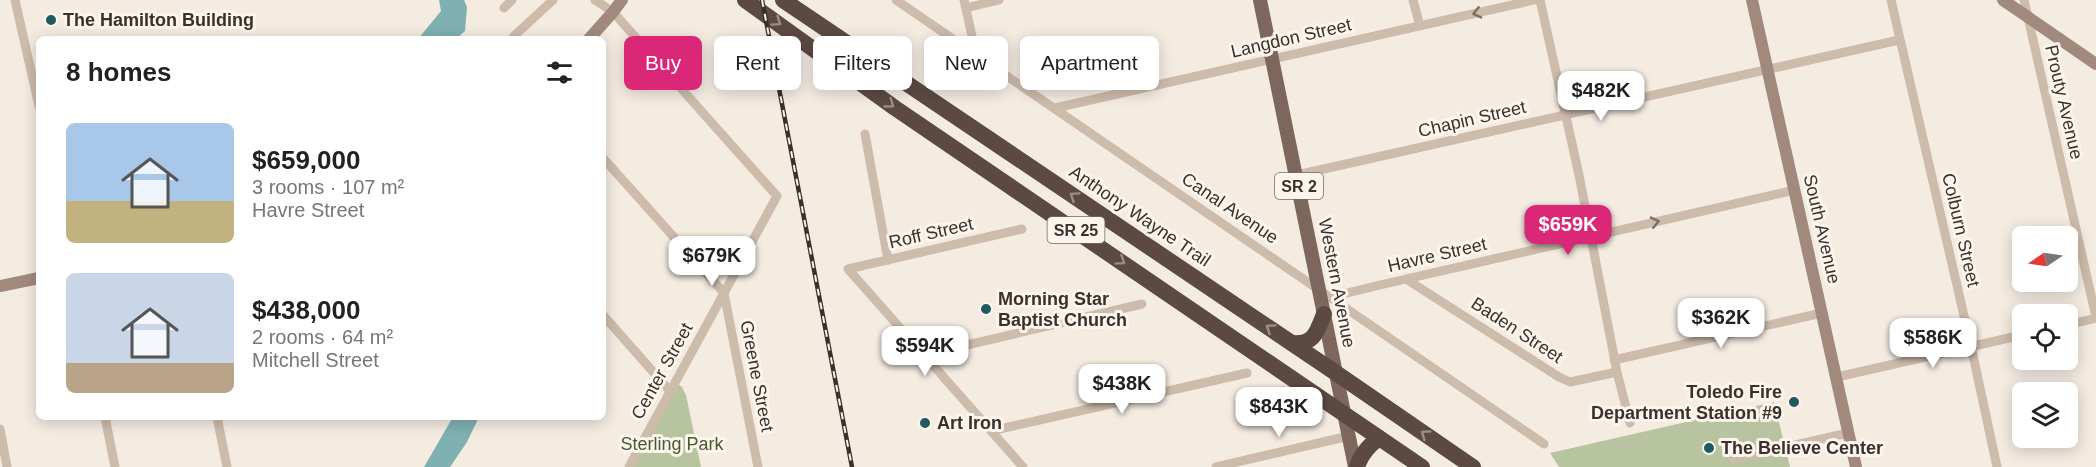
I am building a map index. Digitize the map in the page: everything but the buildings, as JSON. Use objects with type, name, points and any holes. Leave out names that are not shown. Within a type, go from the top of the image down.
[{"type":"highway","name":"SR 25","points":[[745,0],[895,108],[1422,467]]},
{"type":"highway","name":"Anthony Wayne Trail","points":[[783,0],[1473,467]]},
{"type":"highway","points":[[1292,343],[1301,344],[1310,341],[1318,330],[1324,314]]},
{"type":"highway","points":[[1356,467],[1360,457],[1379,438]]},
{"type":"main road","name":"Western Avenue","points":[[1260,0],[1356,467]]},
{"type":"street","points":[[15,0],[36,89]]},
{"type":"street","points":[[504,8],[512,0]]},
{"type":"street","points":[[515,36],[553,0]]},
{"type":"street","points":[[595,0],[614,12]]},
{"type":"street","points":[[592,36],[622,0]]},
{"type":"street","name":"Canal Avenue","points":[[896,0],[949,36]]},
{"type":"street","points":[[972,36],[965,4],[999,0]]},
{"type":"street","points":[[1413,0],[1419,26]]},
{"type":"street","name":"Langdon Street","points":[[1055,108],[1534,0]]},
{"type":"street","points":[[1540,0],[1566,115],[1614,360],[1630,423]]},
{"type":"street","name":"South Avenue","points":[[1752,0],[1856,467]]},
{"type":"street","name":"Colburn Street","points":[[1891,0],[1997,467]]},
{"type":"street","points":[[2003,0],[2096,64]]},
{"type":"street","name":"Prouty Avenue","points":[[2024,0],[2096,318]]},
{"type":"street","name":"Center Street","points":[[614,12],[777,196],[629,467]]},
{"type":"street","name":"Chapin Street","points":[[1297,175],[1899,40]]},
{"type":"street","name":"Canal Avenue","points":[[1008,76],[1544,444]]},
{"type":"street","points":[[865,134],[888,260]]},
{"type":"street","points":[[606,161],[724,293]]},
{"type":"street","name":"Havre Street","points":[[1333,299],[1343,294],[1406,279],[1795,190]]},
{"type":"street","name":"Roff Street","points":[[924,355],[848,269],[1022,229]]},
{"type":"street","points":[[0,286],[36,279]]},
{"type":"street","name":"Baden Street","points":[[1406,279],[1570,382],[1617,372]]},
{"type":"street","name":"Greene Street","points":[[724,293],[758,467]]},
{"type":"street","points":[[1023,467],[924,355],[1143,304]]},
{"type":"street","points":[[1614,360],[1822,313]]},
{"type":"street","points":[[606,318],[670,391]]},
{"type":"street","points":[[2078,322],[2096,318]]},
{"type":"street","points":[[1837,377],[2012,337]]},
{"type":"street","points":[[991,431],[1247,373]]},
{"type":"street","points":[[106,420],[115,467]]},
{"type":"street","points":[[218,420],[227,467]]},
{"type":"street","points":[[0,429],[7,467]]},
{"type":"street","points":[[1734,459],[1848,433]]},
{"type":"street","points":[[1216,467],[1349,436]]},
{"type":"green space","name":"Sterling Park","points":[[677,383],[686,395],[701,467],[633,467]]},
{"type":"green space","points":[[1774,402],[1790,467],[1559,467],[1550,453]]},
{"type":"water","points":[[439,0],[464,0],[467,7],[465,31],[459,36],[420,36],[441,11]]},
{"type":"water","points":[[451,420],[478,420],[467,442],[450,467],[424,467]]},
{"type":"railway","points":[[762,0],[852,467]]},
{"type":"place","name":"The Hamilton Building","points":[[51,20]]},
{"type":"place","name":"Morning Star Baptist Church","points":[[986,309]]},
{"type":"place","name":"Toledo Fire Department Station #9","points":[[1794,402]]},
{"type":"place","name":"Art Iron","points":[[925,423]]},
{"type":"place","name":"The Believe Center","points":[[1709,448]]}]
